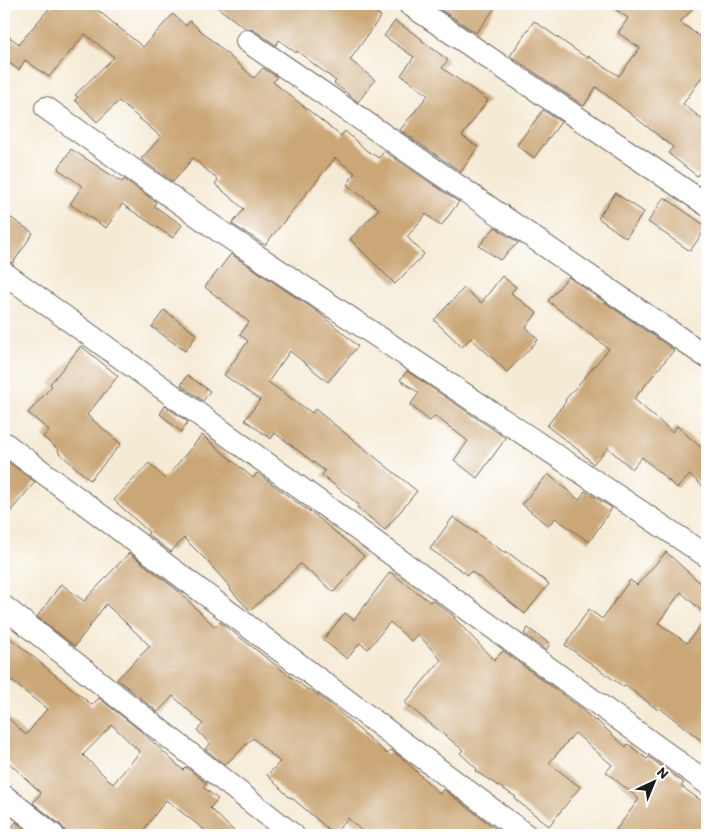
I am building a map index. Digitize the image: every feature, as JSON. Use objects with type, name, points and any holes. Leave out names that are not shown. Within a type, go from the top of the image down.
[{"type":"street","points":[[409,4],[707,205]]},
{"type":"street","points":[[247,41],[707,357]]},
{"type":"street","points":[[46,108],[218,230],[707,556]]},
{"type":"street","points":[[4,273],[707,783]]},
{"type":"street","points":[[4,443],[526,835]]},
{"type":"street","points":[[4,607],[293,835]]},
{"type":"street","points":[[4,796],[53,835]]},
{"type":"building","points":[[53,4],[90,4],[143,47],[173,14],[186,26],[190,21],[254,78],[263,68],[277,77],[273,82],[341,136],[345,131],[367,151],[379,158],[384,151],[459,202],[441,226],[426,214],[407,237],[424,254],[395,284],[350,239],[379,209],[347,185],[355,173],[335,158],[265,245],[232,224],[244,209],[215,184],[218,180],[193,158],[173,182],[141,159],[161,137],[119,101],[97,122],[75,100],[78,97],[75,95],[114,57],[85,34],[49,77],[25,60],[19,70],[4,59],[4,33],[19,44]]},
{"type":"building","points":[[213,4],[363,4],[381,16],[350,60],[375,80],[358,102],[334,83],[336,81],[297,51],[296,53],[279,40],[276,45],[254,30],[245,28]]},
{"type":"building","points":[[432,4],[498,4],[476,33]]},
{"type":"building","points":[[608,4],[697,4],[680,22],[707,42],[707,70],[683,104],[707,123],[707,163],[697,176],[668,153],[673,147],[596,87],[584,106],[510,56],[534,21],[587,58],[588,56],[619,76],[640,48],[618,33],[628,18]]},
{"type":"building","points":[[395,21],[422,39],[448,60],[442,68],[488,100],[462,136],[478,147],[461,172],[400,130],[428,95],[401,75],[414,57],[384,36]]},
{"type":"building","points":[[543,110],[561,122],[534,158],[517,145]]},
{"type":"building","points":[[71,149],[122,182],[124,179],[156,202],[154,206],[182,225],[173,238],[122,204],[106,228],[70,204],[82,186],[58,169]]},
{"type":"building","points":[[615,193],[644,212],[626,238],[598,218]]},
{"type":"building","points":[[664,197],[707,227],[690,251],[648,222]]},
{"type":"building","points":[[4,213],[33,233],[13,263],[4,260]]},
{"type":"building","points":[[495,227],[518,243],[500,260],[479,246]]},
{"type":"building","points":[[231,254],[318,312],[358,346],[328,382],[290,351],[268,382],[312,413],[315,409],[417,491],[385,530],[357,507],[359,505],[322,475],[325,471],[275,433],[271,439],[245,420],[260,400],[224,375],[248,341],[240,335],[249,322],[205,287]]},
{"type":"building","points":[[502,276],[516,287],[511,293],[537,313],[526,327],[538,340],[507,372],[471,338],[462,347],[434,320],[464,288],[481,303]]},
{"type":"building","points":[[568,277],[674,350],[634,399],[672,432],[677,426],[707,453],[707,490],[690,475],[677,488],[642,457],[632,469],[608,448],[593,464],[581,452],[547,426],[565,400],[609,349],[548,301]]},
{"type":"building","points":[[164,310],[197,335],[185,351],[152,327]]},
{"type":"building","points":[[81,346],[118,376],[87,415],[121,444],[90,480],[43,437],[49,430],[28,413],[52,386],[50,384]]},
{"type":"building","points":[[407,371],[506,438],[477,478],[454,460],[468,441],[435,416],[430,421],[410,405],[419,393],[400,380]]},
{"type":"building","points":[[187,375],[210,391],[203,401],[181,385]]},
{"type":"building","points":[[165,406],[188,422],[181,432],[160,414]]},
{"type":"building","points":[[202,435],[253,478],[257,473],[321,520],[364,556],[334,592],[300,564],[250,611],[206,560],[184,538],[171,552],[147,534],[149,532],[114,500],[149,463],[165,479]]},
{"type":"building","points":[[4,459],[35,482],[4,519]]},
{"type":"building","points":[[548,474],[579,500],[585,491],[612,508],[589,542],[555,518],[548,526],[522,504]]},
{"type":"building","points":[[453,517],[505,553],[506,551],[549,584],[525,614],[471,571],[468,575],[430,549]]},
{"type":"building","points":[[666,552],[707,589],[707,616],[707,745],[660,708],[658,710],[625,685],[624,687],[565,645],[589,609],[602,619],[630,580],[637,585]],"holes":[[[681,592],[707,616],[687,643],[658,623]]]},
{"type":"building","points":[[129,553],[176,589],[215,627],[220,622],[308,690],[330,704],[387,754],[391,750],[403,759],[440,794],[443,789],[504,835],[366,835],[348,818],[334,834],[290,798],[267,775],[280,762],[253,738],[225,765],[205,749],[210,744],[197,730],[203,724],[173,696],[158,712],[117,679],[150,646],[106,604],[75,646],[37,617],[61,584],[84,601]]},
{"type":"building","points":[[390,572],[430,602],[432,600],[455,617],[494,660],[503,651],[596,720],[626,747],[628,744],[647,759],[649,757],[684,783],[681,786],[707,805],[707,835],[612,835],[639,799],[606,772],[612,765],[575,733],[549,763],[580,787],[549,826],[515,799],[516,797],[475,771],[477,769],[460,753],[463,750],[405,703],[441,660],[418,634],[411,641],[390,622],[368,649],[360,643],[347,659],[323,640],[345,613],[354,620]]},
{"type":"building","points":[[528,628],[550,644],[546,650],[524,634]]},
{"type":"building","points":[[4,633],[92,705],[99,698],[142,732],[183,770],[186,767],[207,784],[203,787],[218,799],[210,808],[238,835],[211,835],[166,800],[140,835],[66,835],[61,825],[33,803],[41,793],[4,758],[4,714],[26,735],[47,709],[4,675]],"holes":[[[112,725],[140,752],[113,784],[83,755]]]},
{"type":"building","points":[[16,822],[32,835],[4,835]]}]
